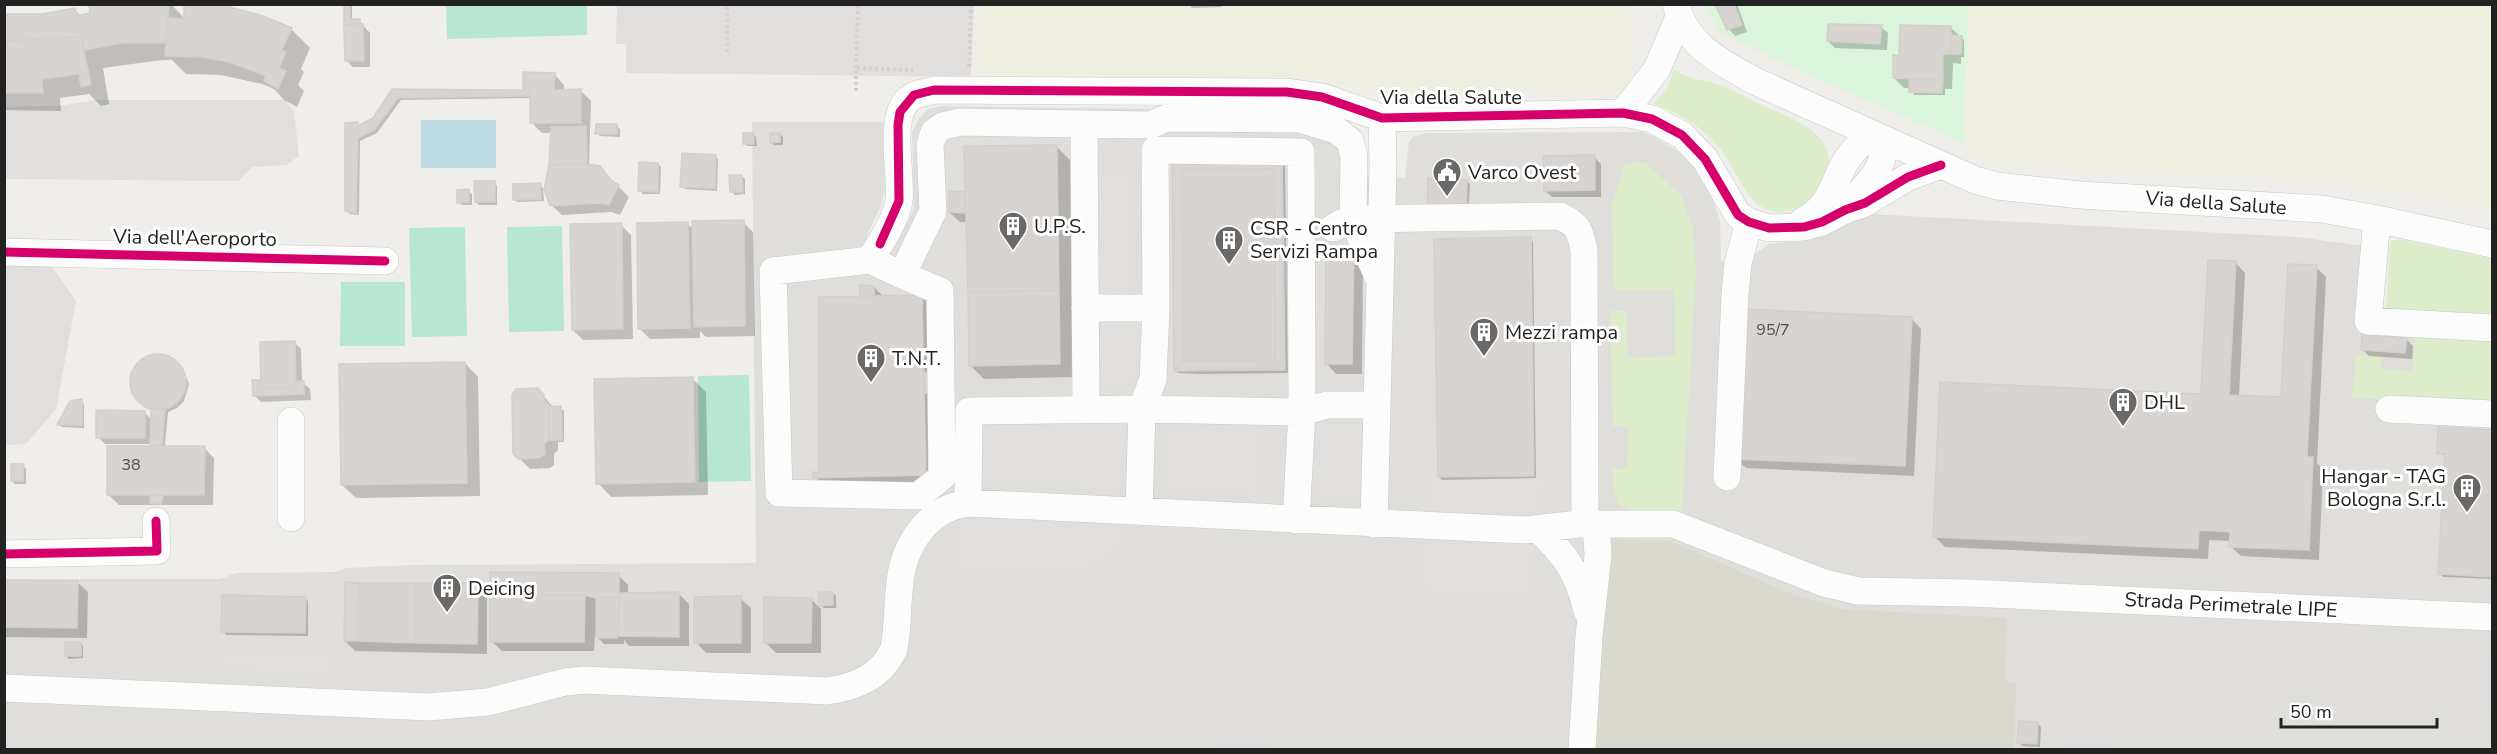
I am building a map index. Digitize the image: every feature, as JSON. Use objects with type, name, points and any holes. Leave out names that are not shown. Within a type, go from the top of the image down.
[{"type":"street","name":"Via della Salute","points":[[1623,113],[1657,69],[1677,11]]},
{"type":"street","name":"Via della Salute","points":[[1677,11],[1687,32],[1700,47],[1720,62],[1757,82],[1978,181],[2027,190],[2322,210],[2377,219],[2493,244]]},
{"type":"street","name":"Via della Salute","points":[[875,252],[899,201],[898,125],[900,112],[914,95],[933,90],[1287,92],[1322,97],[1382,118],[1623,113],[1652,119],[1682,135],[1705,159],[1738,215],[1749,222]]},
{"type":"street","points":[[902,275],[933,211],[930,145],[934,132],[943,126],[960,122],[1150,125],[1167,118],[1300,119],[1336,130],[1350,141],[1354,156],[1346,215],[1380,281]]},
{"type":"street","points":[[1374,524],[1382,118]]},
{"type":"street","points":[[1084,124],[1086,409]]},
{"type":"street","points":[[1782,228],[1816,214],[1830,196],[1850,155],[1877,136],[1884,155],[1882,164],[1845,210]]},
{"type":"street","points":[[1139,512],[1142,409],[1153,379],[1156,308],[1155,150],[1301,152],[1302,412],[1296,520]]},
{"type":"street","points":[[1727,477],[1735,294],[1738,262],[1749,222],[1769,228],[1803,227],[1822,222],[1865,203],[1908,177],[1941,165]]},
{"type":"street","points":[[1303,261],[1311,246],[1346,215],[1381,219],[1560,216],[1574,222],[1581,234],[1584,250],[1591,524],[1598,555],[1589,636],[1582,750]]},
{"type":"street","points":[[2377,219],[2368,321],[2493,328]]},
{"type":"street","name":"Via dell'Aeroporto","points":[[4,252],[385,261]]},
{"type":"street","points":[[875,252],[902,275],[940,291],[942,477],[918,496],[779,494],[773,271],[875,252]]},
{"type":"street","points":[[1085,299],[1156,308]]},
{"type":"street","points":[[4,688],[428,707],[488,702],[565,682],[584,680],[827,691],[848,688],[870,679],[889,660],[894,649],[902,564],[909,544],[932,517],[952,505],[968,503],[969,411],[1142,409],[1302,412],[1327,405],[1377,405]]},
{"type":"street","points":[[2389,410],[2493,414]]},
{"type":"street","points":[[291,421],[291,518]]},
{"type":"street","name":"Strada Perimetrale LIPE","points":[[968,503],[1524,530],[1591,524],[1673,524],[1824,583],[1858,591],[1969,593],[2493,617]]},
{"type":"street","points":[[4,554],[157,550],[156,521]]},
{"type":"street","points":[[1538,529],[1570,562],[1582,588],[1588,614],[1589,636]]},
{"type":"path","points":[[727,4],[727,52]]},
{"type":"path","points":[[856,92],[858,4]]},
{"type":"path","points":[[969,72],[971,4]]},
{"type":"path","points":[[856,68],[924,70]]},
{"type":"shaded area","points":[[617,5],[974,5],[971,77],[626,73],[626,44],[616,44]]},
{"type":"shaded area","points":[[96,100],[285,100],[294,112],[299,156],[286,165],[252,167],[239,181],[5,179],[5,107],[58,106]]},
{"type":"shaded area","points":[[942,106],[1299,111],[1357,128],[1364,146],[1363,177],[1405,178],[1409,142],[1413,137],[1425,133],[1641,132],[1653,136],[1674,149],[1694,166],[1708,187],[1720,220],[1721,261],[1751,263],[1756,253],[1769,244],[1801,241],[1818,236],[1870,214],[2297,237],[2365,246],[2386,321],[2390,252],[2492,275],[2492,749],[5,749],[4,579],[220,579],[236,573],[335,572],[347,568],[411,565],[756,563],[752,122],[883,122],[885,188],[881,206],[866,237],[894,248],[914,209],[912,132],[919,118],[928,109]]},
{"type":"shaded area","points":[[1130,174],[1132,291],[1100,292],[1098,175]]},
{"type":"shaded area","points":[[4,263],[50,264],[76,301],[56,409],[26,444],[5,445]]},
{"type":"shaded area","points":[[1101,319],[1134,319],[1134,383],[1102,383]]},
{"type":"shaded area","points":[[1125,424],[1126,488],[986,481],[983,425]]},
{"type":"shaded area","points":[[1314,424],[1361,424],[1361,495],[1314,495]]},
{"type":"shaded area","points":[[1166,429],[1261,433],[1259,494],[1163,490]]},
{"type":"shaded area","points":[[1429,476],[1542,476],[1541,518],[1429,510]]},
{"type":"shaded area","points":[[959,519],[1119,527],[1118,545],[1079,573],[957,570]]},
{"type":"shaded area","points":[[1607,539],[1668,540],[1786,592],[1841,609],[2007,618],[2005,681],[2016,684],[2014,749],[2022,749],[1592,750]]},
{"type":"shaded area","points":[[1424,541],[1534,546],[1531,598],[1432,593],[1419,580]]},
{"type":"shaded area","points":[[226,653],[332,653],[331,671],[226,669]]},
{"type":"green space","points":[[446,5],[587,5],[587,35],[447,39]]},
{"type":"green space","points":[[980,5],[1630,5],[1631,92],[1383,94],[1304,77],[978,74]]},
{"type":"green space","points":[[1704,5],[1968,5],[1964,143],[1795,69],[1720,32]]},
{"type":"green space","points":[[1968,5],[2492,5],[2492,209],[2347,182],[2019,166],[1973,157],[1964,143]]},
{"type":"green space","points":[[1674,69],[1683,75],[1717,84],[1736,92],[1793,119],[1816,134],[1824,144],[1828,155],[1828,169],[1823,186],[1812,200],[1796,209],[1779,212],[1766,209],[1755,202],[1714,141],[1685,119],[1653,104],[1667,89]]},
{"type":"green space","points":[[1637,161],[1646,163],[1681,196],[1693,227],[1696,273],[1682,511],[1629,510],[1619,504],[1614,488],[1613,469],[1627,469],[1628,426],[1613,426],[1610,311],[1626,311],[1628,358],[1675,356],[1674,290],[1614,290],[1612,205],[1622,176],[1622,166]]},
{"type":"green space","points":[[562,226],[564,331],[509,332],[507,227]]},
{"type":"green space","points":[[465,227],[467,336],[412,337],[409,228]]},
{"type":"green space","points":[[2399,239],[2492,259],[2492,319],[2386,312],[2390,241]]},
{"type":"green space","points":[[341,282],[405,282],[405,346],[340,346]]},
{"type":"green space","points":[[2416,333],[2492,338],[2492,404],[2352,398],[2356,355],[2381,356],[2381,369],[2412,371]]},
{"type":"green space","points":[[749,375],[751,481],[699,482],[698,376]]},
{"type":"water","points":[[421,120],[496,120],[496,168],[421,168]]},
{"type":"building","points":[[95,4],[169,4],[166,43],[122,43],[85,50],[81,37],[4,41],[4,14],[42,14],[75,8],[77,16],[90,13],[89,6]]},
{"type":"building","points":[[184,4],[219,4],[263,16],[292,28],[282,50],[286,52],[279,68],[286,71],[278,89],[264,81],[266,76],[229,62],[201,57],[165,56],[168,18],[184,19]]},
{"type":"building","points":[[344,4],[350,4],[350,14],[344,14]]},
{"type":"building","points":[[1715,4],[1734,4],[1742,25],[1727,30]]},
{"type":"building","points":[[344,14],[350,14],[350,19],[360,19],[360,24],[344,25]]},
{"type":"building","points":[[363,24],[364,61],[345,61],[344,25]]},
{"type":"building","points":[[1828,24],[1882,25],[1880,44],[1827,41]]},
{"type":"building","points":[[1900,25],[1951,26],[1951,54],[1943,54],[1943,80],[1893,78],[1893,55],[1899,56]]},
{"type":"building","points":[[1951,35],[1962,36],[1961,54],[1951,54]]},
{"type":"building","points":[[81,37],[91,85],[81,87],[79,74],[42,79],[43,93],[4,93],[4,41]]},
{"type":"building","points":[[523,72],[555,73],[554,90],[581,89],[581,123],[530,123],[530,87],[523,87]]},
{"type":"building","points":[[1909,79],[1943,80],[1942,93],[1909,92]]},
{"type":"building","points":[[523,87],[530,87],[530,96],[398,98],[374,130],[358,138],[356,213],[345,211],[345,123],[358,122],[358,126],[373,118],[392,89],[523,90]]},
{"type":"building","points":[[596,124],[617,124],[617,134],[595,134]]},
{"type":"building","points":[[586,126],[587,164],[549,165],[551,127]]},
{"type":"building","points":[[743,133],[754,133],[754,144],[743,144]]},
{"type":"building","points":[[770,133],[780,133],[780,142],[770,143]]},
{"type":"building","name":"U.P.S.","points":[[1057,145],[1059,290],[968,292],[964,146]]},
{"type":"building","points":[[682,153],[716,155],[715,188],[680,187]]},
{"type":"building","points":[[1595,155],[1595,190],[1544,191],[1543,156]]},
{"type":"building","points":[[1282,159],[1274,169],[1182,170],[1184,361],[1174,371],[1172,160]]},
{"type":"building","points":[[1282,159],[1285,370],[1174,371],[1184,361],[1275,360],[1274,169]]},
{"type":"building","points":[[639,162],[658,163],[658,192],[638,191]]},
{"type":"building","points":[[549,165],[600,166],[611,180],[619,185],[609,205],[600,203],[550,206],[544,189]]},
{"type":"building","name":"CSR - Centro Servizi Rampa","points":[[1274,169],[1275,360],[1184,361],[1182,170]]},
{"type":"building","points":[[729,175],[742,175],[743,192],[730,192]]},
{"type":"building","name":"Varco Ovest","points":[[1428,178],[1467,180],[1466,215],[1427,214]]},
{"type":"building","points":[[474,181],[495,181],[495,202],[475,202]]},
{"type":"building","points":[[541,183],[541,199],[513,200],[513,184]]},
{"type":"building","points":[[469,189],[469,202],[457,203],[457,190]]},
{"type":"building","points":[[949,191],[965,192],[965,213],[948,212]]},
{"type":"building","points":[[744,220],[745,326],[694,327],[692,221]]},
{"type":"building","points":[[688,222],[690,328],[638,329],[637,223]]},
{"type":"building","points":[[622,223],[623,329],[572,330],[570,224]]},
{"type":"building","name":"Mezzi rampa","points":[[1531,237],[1534,476],[1438,477],[1434,239]]},
{"type":"building","points":[[1326,250],[1354,250],[1352,364],[1325,364]]},
{"type":"building","name":"DHL","points":[[2208,260],[2236,261],[2229,395],[2281,397],[2288,264],[2317,265],[2307,457],[2313,457],[2309,550],[2229,547],[2230,532],[2199,530],[2198,549],[1933,537],[1940,382],[2201,394]]},
{"type":"building","points":[[860,285],[874,286],[874,296],[860,296]]},
{"type":"building","points":[[1059,290],[1060,364],[969,366],[968,292]]},
{"type":"building","name":"T.N.T.","points":[[922,295],[926,475],[813,478],[813,472],[819,473],[819,297]]},
{"type":"building","points":[[1741,309],[1912,317],[1905,466],[1734,459]]},
{"type":"building","points":[[2362,334],[2407,338],[2405,353],[2361,350]]},
{"type":"building","points":[[295,341],[296,387],[261,388],[260,342]]},
{"type":"building","points":[[152,354],[164,354],[174,358],[182,366],[186,382],[182,398],[174,406],[164,410],[152,410],[142,406],[134,398],[130,388],[130,376],[134,366],[142,358]]},
{"type":"building","points":[[465,362],[467,483],[341,485],[339,364]]},
{"type":"building","points":[[924,373],[935,373],[935,393],[924,393]]},
{"type":"building","points":[[693,377],[695,482],[596,484],[594,379]]},
{"type":"building","points":[[252,380],[261,380],[261,388],[296,387],[296,381],[304,381],[304,394],[253,396]]},
{"type":"building","points":[[538,388],[549,407],[549,440],[544,444],[545,454],[539,458],[518,459],[513,454],[512,395],[516,389]]},
{"type":"building","points":[[82,399],[82,425],[57,425],[70,401]]},
{"type":"building","points":[[561,406],[562,440],[549,440],[549,407]]},
{"type":"building","points":[[151,409],[165,409],[162,445],[150,446]]},
{"type":"building","points":[[96,410],[145,411],[145,438],[96,438]]},
{"type":"building","name":"Hangar - TAG Bologna S.r.l.","points":[[2438,427],[2492,430],[2492,577],[2438,574],[2445,454],[2437,454]]},
{"type":"building","points":[[107,446],[205,446],[204,495],[107,495]]},
{"type":"building","points":[[11,464],[24,464],[23,481],[11,481]]},
{"type":"building","points":[[150,495],[163,495],[161,504],[150,503]]},
{"type":"building","points":[[490,572],[619,573],[619,598],[596,598],[585,595],[490,595]]},
{"type":"building","points":[[4,580],[78,581],[77,628],[4,627]]},
{"type":"building","points":[[345,582],[359,583],[358,641],[344,641]]},
{"type":"building","points":[[359,583],[416,583],[415,643],[358,641]]},
{"type":"building","name":"Deicing","points":[[416,583],[478,583],[477,644],[415,643]]},
{"type":"building","points":[[679,592],[679,637],[618,636],[619,593]]},
{"type":"building","points":[[819,592],[833,592],[833,605],[819,606]]},
{"type":"building","points":[[222,595],[306,597],[305,633],[221,632]]},
{"type":"building","points":[[490,595],[585,595],[584,642],[490,642]]},
{"type":"building","points":[[741,596],[741,643],[694,643],[694,597]]},
{"type":"building","points":[[764,597],[812,598],[811,643],[764,643]]},
{"type":"building","points":[[596,598],[619,598],[617,638],[596,638]]},
{"type":"building","points":[[65,642],[81,642],[81,656],[65,656]]},
{"type":"building","points":[[2019,721],[2038,722],[2037,744],[2017,743]]},
{"type":"taxiway","points":[[1244,750],[1248,654]]},
{"type":"taxiway","points":[[2088,750],[2090,700],[2093,689],[2098,679],[2117,665],[2492,682]]},
{"type":"cycle path","points":[[880,244],[899,201],[898,125],[900,112],[914,95],[934,90],[1287,92],[1322,97],[1382,118],[1623,113],[1652,119],[1682,135],[1705,159],[1738,215],[1749,222],[1769,228],[1804,227],[1822,222],[1865,203],[1908,177],[1941,165]]},
{"type":"cycle path","points":[[4,252],[385,261]]},
{"type":"cycle path","points":[[4,554],[157,551],[156,521]]},
{"type":"place","name":"Varco Ovest","points":[[1447,198]]},
{"type":"place","name":"U.P.S.","points":[[1013,252]]},
{"type":"place","name":"CSR - Centro Servizi Rampa","points":[[1229,266]]},
{"type":"place","name":"Mezzi rampa","points":[[1484,358]]},
{"type":"place","name":"T.N.T.","points":[[871,384]]},
{"type":"place","name":"DHL","points":[[2123,428]]},
{"type":"place","name":"Hangar - TAG Bologna S.r.l.","points":[[2467,514]]},
{"type":"place","name":"Deicing","points":[[447,614]]}]
